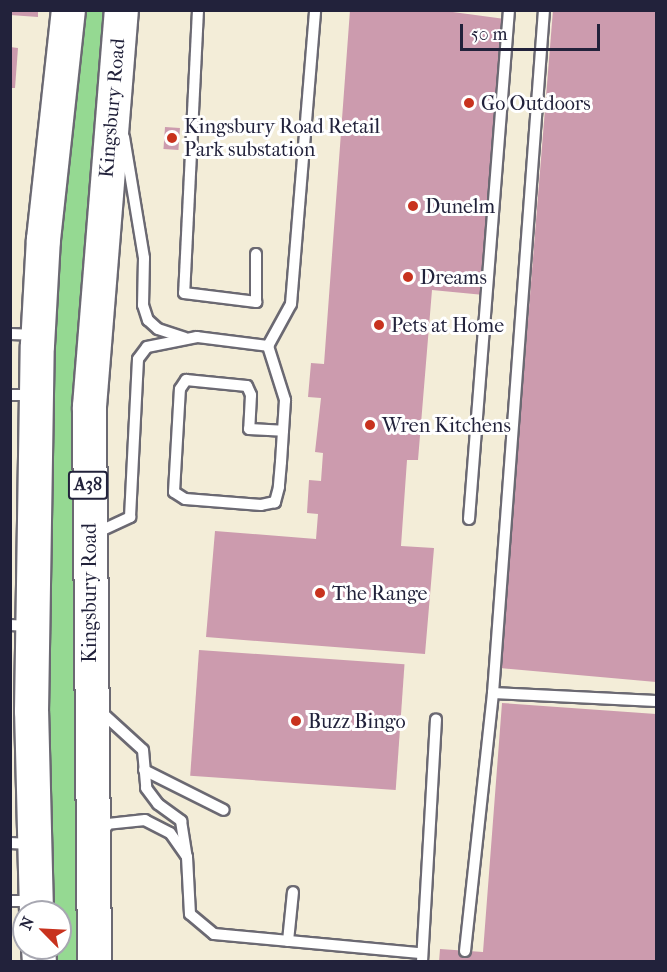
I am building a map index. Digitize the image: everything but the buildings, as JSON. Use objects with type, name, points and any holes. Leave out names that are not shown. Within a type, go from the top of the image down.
[{"type":"highway","points":[[28,900],[22,844],[24,335],[45,227],[68,10]]},
{"type":"highway","name":"Kingsbury Road","points":[[93,958],[88,537],[89,406],[98,254],[121,10]]},
{"type":"lane","points":[[198,10],[184,293],[256,302],[256,254]]},
{"type":"lane","points":[[268,346],[291,304],[315,10]]},
{"type":"lane","points":[[469,519],[509,10]]},
{"type":"lane","points":[[465,951],[493,693],[544,10]]},
{"type":"lane","points":[[115,89],[144,258],[143,305],[148,320],[158,329],[185,338],[268,346]]},
{"type":"lane","points":[[88,537],[130,517],[138,359],[147,347],[185,338]]},
{"type":"lane","points":[[268,346],[282,381],[283,431],[279,487],[275,502],[269,505],[185,499],[174,492],[180,389],[186,380],[247,386],[251,395],[249,429],[283,431]]},
{"type":"lane","points":[[493,693],[657,701]]},
{"type":"lane","points":[[90,702],[143,750],[146,788],[158,804],[181,821],[187,857],[190,915],[214,934],[421,957],[436,719]]},
{"type":"lane","points":[[144,770],[224,810]]},
{"type":"lane","points":[[92,847],[108,824],[145,820],[170,833],[187,857]]},
{"type":"lane","points":[[288,941],[293,892]]},
{"type":"green space","points":[[79,11],[111,11],[84,930],[76,961],[55,961],[72,960],[72,900],[48,900],[45,845],[52,296]]},
{"type":"place","name":"Go Outdoors","points":[[469,103]]},
{"type":"place","name":"Kingsbury Road Retail Park substation","points":[[172,138]]},
{"type":"place","name":"Dunelm","points":[[413,206]]},
{"type":"place","name":"Dreams","points":[[408,277]]},
{"type":"place","name":"Pets at Home","points":[[379,325]]},
{"type":"place","name":"Wren Kitchens","points":[[370,425]]},
{"type":"place","name":"The Range","points":[[320,593]]},
{"type":"place","name":"Buzz Bingo","points":[[296,721]]}]
